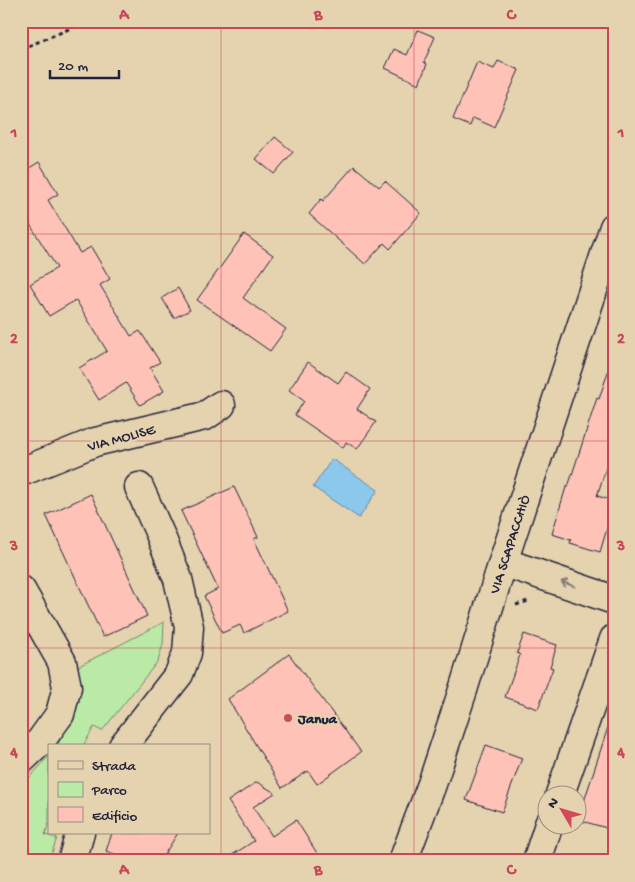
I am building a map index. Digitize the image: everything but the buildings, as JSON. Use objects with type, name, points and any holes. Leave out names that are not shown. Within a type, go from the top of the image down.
[{"type":"street","name":"VIA SCAPACCHIÒ","points":[[403,861],[451,728],[503,562],[614,227]]},
{"type":"street","name":"VIA MOLISE","points":[[21,472],[95,442],[205,416],[221,405]]},
{"type":"street","points":[[125,744],[179,674],[187,653],[188,627],[178,579],[139,487]]},
{"type":"street","points":[[503,562],[614,600]]},
{"type":"street","points":[[21,590],[62,662],[67,687],[60,714],[39,743],[21,760]]},
{"type":"street","points":[[563,784],[614,639]]},
{"type":"street","points":[[72,861],[80,834]]},
{"type":"street","points":[[536,861],[545,834]]},
{"type":"path","points":[[21,49],[88,21]]},
{"type":"green space","points":[[164,622],[163,644],[158,661],[102,731],[94,727],[84,744],[58,744],[79,702],[75,668]]},
{"type":"green space","points":[[48,757],[48,826],[45,835],[57,838],[49,861],[21,861],[21,787]]},
{"type":"water","points":[[332,459],[378,490],[359,518],[313,487]]},
{"type":"place","name":"Janua","points":[[288,718]]}]
